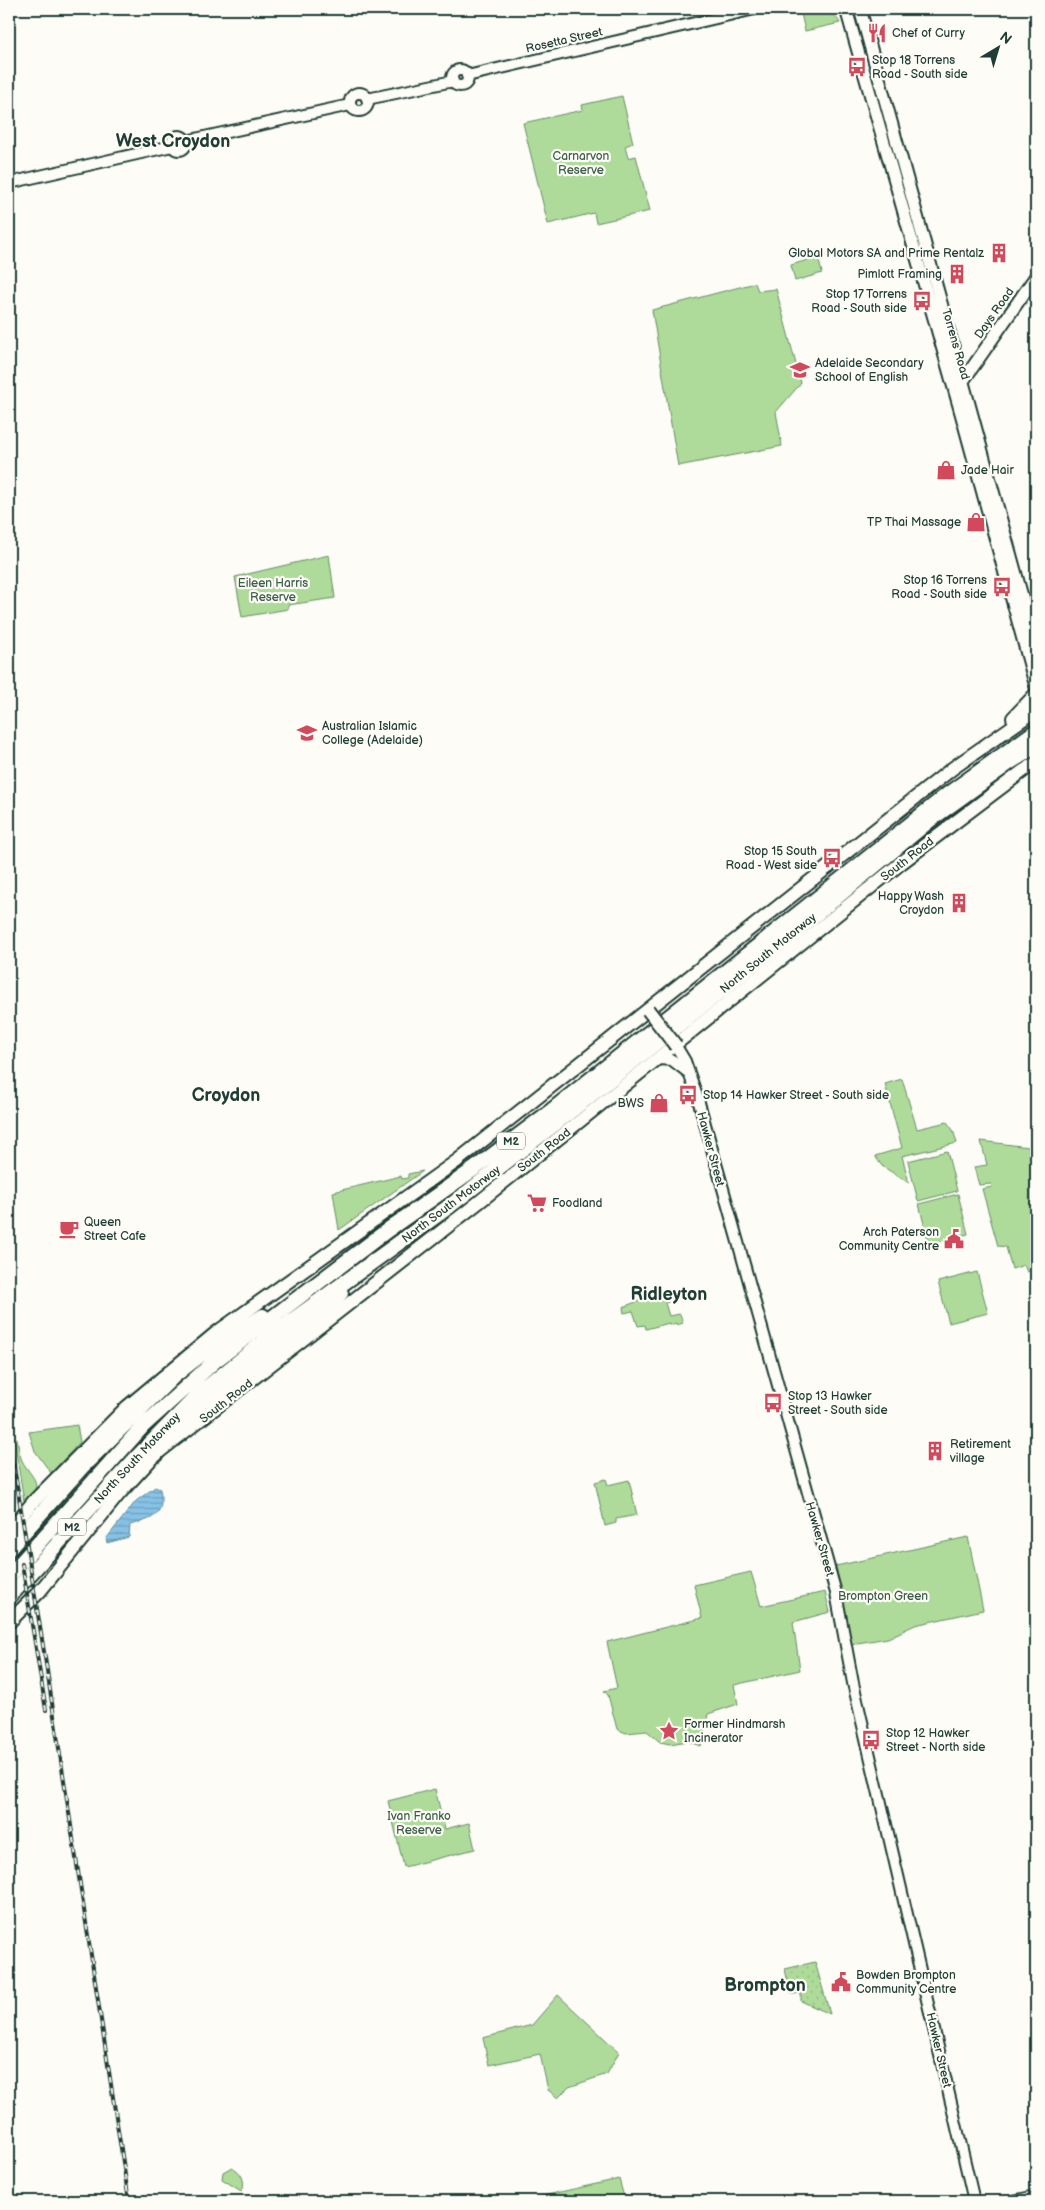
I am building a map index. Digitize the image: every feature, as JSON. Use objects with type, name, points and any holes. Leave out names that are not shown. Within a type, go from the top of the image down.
[{"type":"highway","name":"North South Motorway","points":[[9,1576],[143,1426],[215,1361],[573,1094],[948,794],[1036,731]]},
{"type":"highway","name":"North South Motorway","points":[[9,1597],[136,1458],[200,1393],[272,1335],[364,1269],[555,1124],[790,936],[930,820],[1008,763],[1036,746]]},
{"type":"highway","points":[[155,1455],[175,1431],[232,1380],[317,1318],[364,1269]]},
{"type":"highway","points":[[9,1549],[82,1467],[174,1376],[207,1350],[232,1334],[306,1292]]},
{"type":"main road","name":"Torrens Road","points":[[846,9],[1036,647]]},
{"type":"main road","name":"Torrens Road","points":[[860,9],[1036,687]]},
{"type":"main road","points":[[864,23],[872,9]]},
{"type":"main road","name":"Days Road","points":[[958,382],[1036,276]]},
{"type":"main road","points":[[996,737],[1036,694]]},
{"type":"main road","points":[[9,1531],[33,1502],[110,1424],[163,1375],[235,1317],[457,1161],[953,768],[1036,710]]},
{"type":"main road","name":"South Road","points":[[9,1622],[40,1592],[119,1494],[155,1455],[676,1046],[901,863],[1016,776],[1036,764]]},
{"type":"main road","name":"Hawker Street","points":[[648,1010],[676,1046]]},
{"type":"street","name":"Rosetta Street","points":[[9,182],[172,146],[180,150],[185,147],[186,141],[350,105],[350,99],[356,94],[362,94],[367,99],[453,81],[456,85],[462,86],[466,82],[467,76],[755,9]]},
{"type":"street","points":[[840,9],[850,23]]},
{"type":"street","name":"Hawker Street","points":[[676,1046],[682,1054],[690,1074],[836,1593],[855,1691],[974,2201]]},
{"type":"street","points":[[658,1059],[672,1060],[690,1074]]},
{"type":"street","points":[[1013,2201],[1036,2196]]},
{"type":"green space","points":[[800,9],[828,11],[840,23],[805,31]]},
{"type":"green space","name":"Carnarvon Reserve","points":[[622,96],[633,143],[625,146],[628,158],[636,156],[650,211],[596,223],[594,213],[548,224],[523,123],[583,110],[582,105]]},
{"type":"green space","points":[[818,257],[822,273],[795,281],[791,265]]},
{"type":"green space","points":[[755,283],[758,291],[776,289],[801,383],[776,412],[782,446],[678,466],[652,310]]},
{"type":"green space","name":"Eileen Harris Reserve","points":[[329,555],[335,598],[288,605],[288,609],[242,617],[235,577]]},
{"type":"green space","points":[[902,1079],[917,1129],[947,1122],[953,1130],[957,1143],[902,1156],[909,1183],[882,1166],[875,1156],[902,1148],[885,1084]]},
{"type":"green space","points":[[981,1141],[1036,1148],[1036,1269],[1027,1272],[1024,1265],[1012,1269],[1006,1247],[998,1246],[982,1189],[992,1187],[991,1184],[979,1185],[974,1167],[987,1165]]},
{"type":"green space","points":[[947,1151],[957,1191],[918,1201],[908,1161]]},
{"type":"green space","points":[[423,1171],[339,1230],[333,1192],[401,1176],[402,1179],[408,1178],[408,1174]]},
{"type":"green space","points":[[958,1194],[968,1234],[929,1244],[919,1204]]},
{"type":"green space","points":[[977,1272],[988,1313],[949,1323],[938,1282]]},
{"type":"green space","points":[[639,1291],[642,1291],[645,1300],[671,1292],[674,1300],[665,1303],[669,1316],[680,1314],[683,1323],[670,1325],[669,1323],[646,1329],[645,1325],[638,1326],[633,1311],[624,1313],[623,1307],[641,1300]]},
{"type":"green space","points":[[77,1425],[80,1442],[51,1473],[35,1451],[29,1432]]},
{"type":"green space","points":[[17,1438],[21,1458],[36,1485],[35,1490],[24,1501],[14,1439]]},
{"type":"green space","points":[[606,1479],[608,1485],[629,1480],[637,1515],[616,1519],[616,1523],[605,1526],[595,1482]]},
{"type":"green space","name":"Brompton Green","points":[[968,1537],[983,1610],[915,1625],[888,1638],[851,1644],[836,1566]]},
{"type":"green space","points":[[751,1572],[761,1606],[825,1592],[830,1612],[793,1622],[800,1670],[734,1685],[738,1704],[708,1714],[701,1746],[688,1741],[670,1744],[660,1742],[647,1731],[626,1733],[617,1729],[608,1695],[604,1691],[617,1688],[607,1642],[702,1618],[694,1585]]},
{"type":"green space","name":"Ivan Franko Reserve","points":[[435,1789],[445,1829],[469,1823],[475,1849],[404,1867],[388,1801]]},
{"type":"green space","points":[[815,1962],[830,2014],[801,2001],[801,1993],[790,1993],[785,1969]]},
{"type":"green space","points":[[558,1995],[619,2052],[607,2074],[569,2087],[558,2098],[548,2090],[540,2054],[489,2065],[483,2038],[532,2025]]},
{"type":"green space","points":[[232,2167],[238,2171],[243,2179],[243,2189],[241,2191],[222,2179],[223,2172]]},
{"type":"green space","points":[[619,2179],[625,2201],[524,2200]]},
{"type":"water","points":[[155,1487],[160,1489],[161,1498],[161,1505],[156,1515],[145,1521],[130,1525],[129,1537],[107,1543],[106,1539],[136,1501]]},
{"type":"railway","points":[[9,1436],[129,2201]]},
{"type":"railway","points":[[22,1564],[46,1710]]},
{"type":"place","name":"Chef of Curry","points":[[877,33]]},
{"type":"place","name":"Stop 18 Torrens Road - South side","points":[[857,67]]},
{"type":"place","name":"Global Motors SA and Prime Rentalz","points":[[999,253]]},
{"type":"place","name":"Pimlott Framing","points":[[957,274]]},
{"type":"place","name":"Stop 17 Torrens Road - South side","points":[[922,301]]},
{"type":"place","name":"Adelaide Secondary School of English","points":[[800,370]]},
{"type":"place","name":"Jade Hair","points":[[946,470]]},
{"type":"place","name":"TP Thai Massage","points":[[976,522]]},
{"type":"place","name":"Stop 16 Torrens Road - South side","points":[[1002,587]]},
{"type":"place","name":"Australian Islamic College (Adelaide)","points":[[307,733]]},
{"type":"place","name":"Stop 15 South Road - West side","points":[[832,858]]},
{"type":"place","name":"Happy Wash Croydon","points":[[959,903]]},
{"type":"place","name":"Stop 14 Hawker Street - South side","points":[[688,1095]]},
{"type":"place","name":"BWS","points":[[659,1103]]},
{"type":"place","name":"Foodland","points":[[537,1203]]},
{"type":"place","name":"Queen Street Cafe","points":[[69,1229]]},
{"type":"place","name":"Arch Paterson Community Centre","points":[[954,1239]]},
{"type":"place","name":"Stop 13 Hawker Street - South side","points":[[773,1403]]},
{"type":"place","name":"Retirement village","points":[[935,1451]]},
{"type":"place","name":"Former Hindmarsh Incinerator","points":[[669,1731]]},
{"type":"place","name":"Stop 12 Hawker Street - North side","points":[[871,1740]]},
{"type":"place","name":"Bowden Brompton Community Centre","points":[[841,1982]]},
{"type":"district","name":"West Croydon","points":[[173,141]]},
{"type":"district","name":"Croydon","points":[[226,1095]]},
{"type":"district","name":"Ridleyton","points":[[669,1294]]},
{"type":"district","name":"Brompton","points":[[765,1985]]}]
